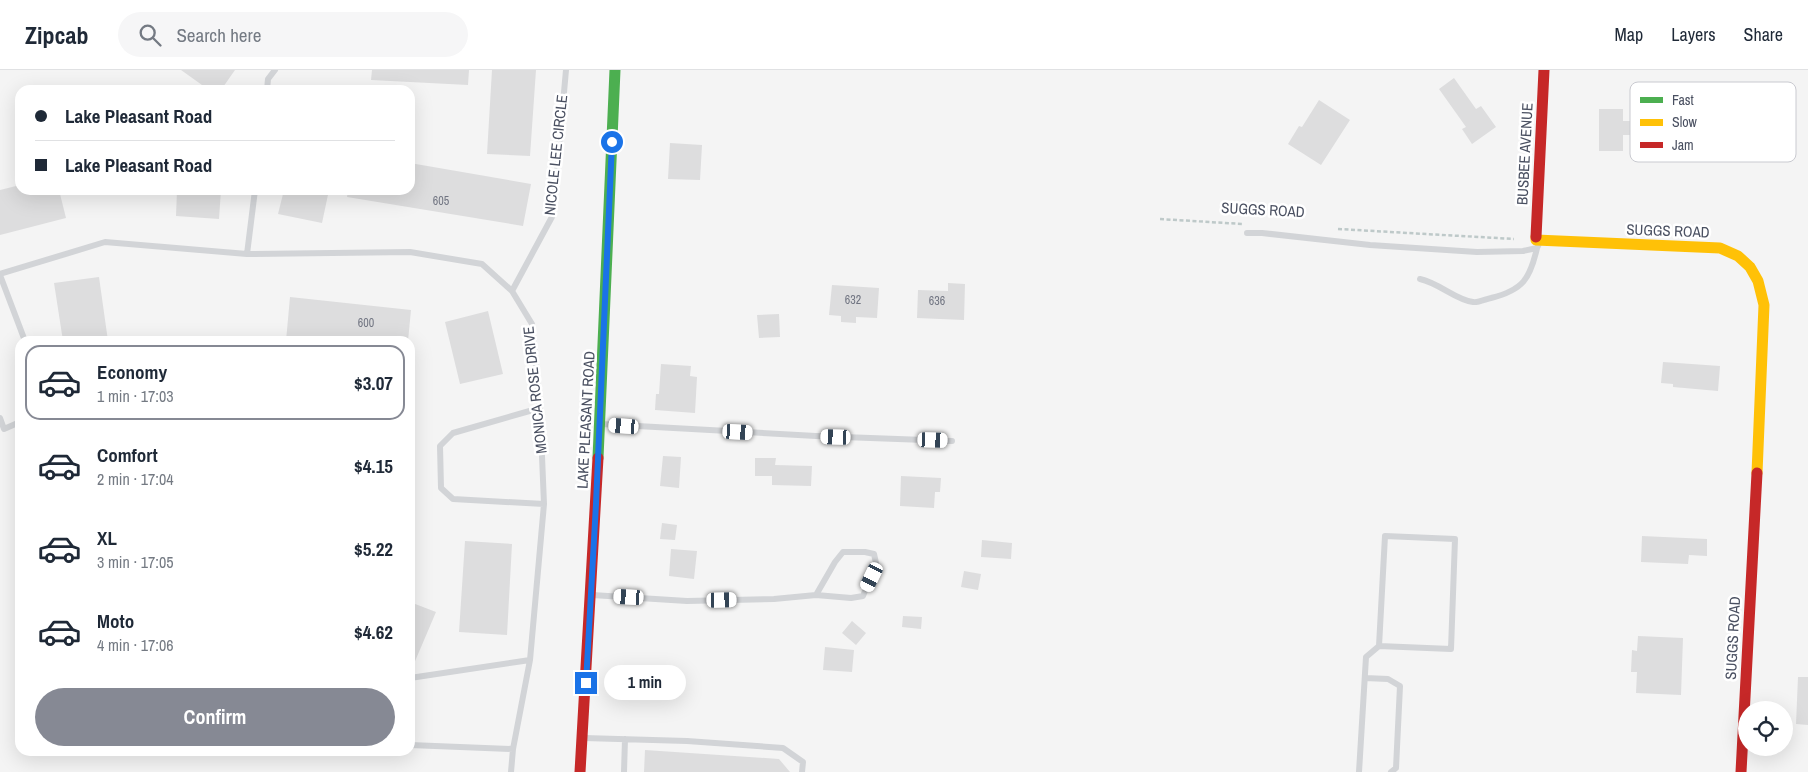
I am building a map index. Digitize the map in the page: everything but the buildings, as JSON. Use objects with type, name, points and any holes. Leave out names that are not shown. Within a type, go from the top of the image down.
[{"type":"street","name":"LAKE PLEASANT ROAD","points":[[580,772],[610,232],[615,70]]},
{"type":"street","name":"BUSBEE AVENUE","points":[[1538,243],[1544,70]]},
{"type":"street","name":"SUGGS ROAD","points":[[1538,243],[1720,248],[1741,257],[1754,272],[1764,293],[1765,312],[1741,772]]},
{"type":"lane","points":[[267,85],[268,79],[275,70]]},
{"type":"lane","name":"NICOLE LEE CIRCLE","points":[[512,291],[553,215],[566,70]]},
{"type":"lane","points":[[247,254],[253,195]]},
{"type":"lane","points":[[1247,234],[1262,233],[1370,246],[1477,252],[1523,252],[1538,243]]},
{"type":"lane","name":"MONICA ROSE DRIVE","points":[[0,274],[105,242],[247,254],[410,252],[482,264],[512,291],[532,324],[540,408],[544,504],[530,660],[513,749],[511,772]]},
{"type":"lane","points":[[1420,279],[1430,281],[1456,296],[1473,302],[1512,292],[1524,283],[1533,265],[1538,243]]},
{"type":"lane","points":[[0,274],[23,336]]},
{"type":"lane","points":[[540,408],[454,433],[440,446],[441,488],[453,499],[544,504]]},
{"type":"lane","points":[[0,418],[4,429],[15,424]]},
{"type":"lane","points":[[600,424],[787,435],[952,441]]},
{"type":"lane","points":[[1359,772],[1366,657],[1379,646],[1451,649],[1455,539],[1385,536],[1379,646]]},
{"type":"lane","points":[[591,595],[687,601],[774,600],[816,595],[851,598],[863,596],[876,563],[874,554],[844,552],[835,562],[816,595]]},
{"type":"lane","points":[[415,677],[530,660]]},
{"type":"lane","points":[[1365,678],[1388,679],[1400,686],[1396,768],[1391,772]]},
{"type":"lane","points":[[583,738],[687,741],[783,748],[803,762],[802,772]]},
{"type":"lane","points":[[624,772],[626,739]]},
{"type":"lane","points":[[415,745],[513,749]]},
{"type":"path","name":"SUGGS ROAD","points":[[1160,219],[1249,224]]},
{"type":"path","points":[[1338,229],[1538,243]]},
{"type":"traffic: fast","points":[[598,458],[615,70]]},
{"type":"traffic: slow","points":[[1536,237],[1536,240],[1720,248],[1738,256],[1750,267],[1758,281],[1764,305],[1757,473]]},
{"type":"traffic: jam","points":[[1536,237],[1544,70]]},
{"type":"traffic: jam","points":[[580,772],[598,458]]},
{"type":"traffic: jam","points":[[1741,772],[1757,473]]},
{"type":"route","points":[[586,683],[610,232],[612,142]]}]
